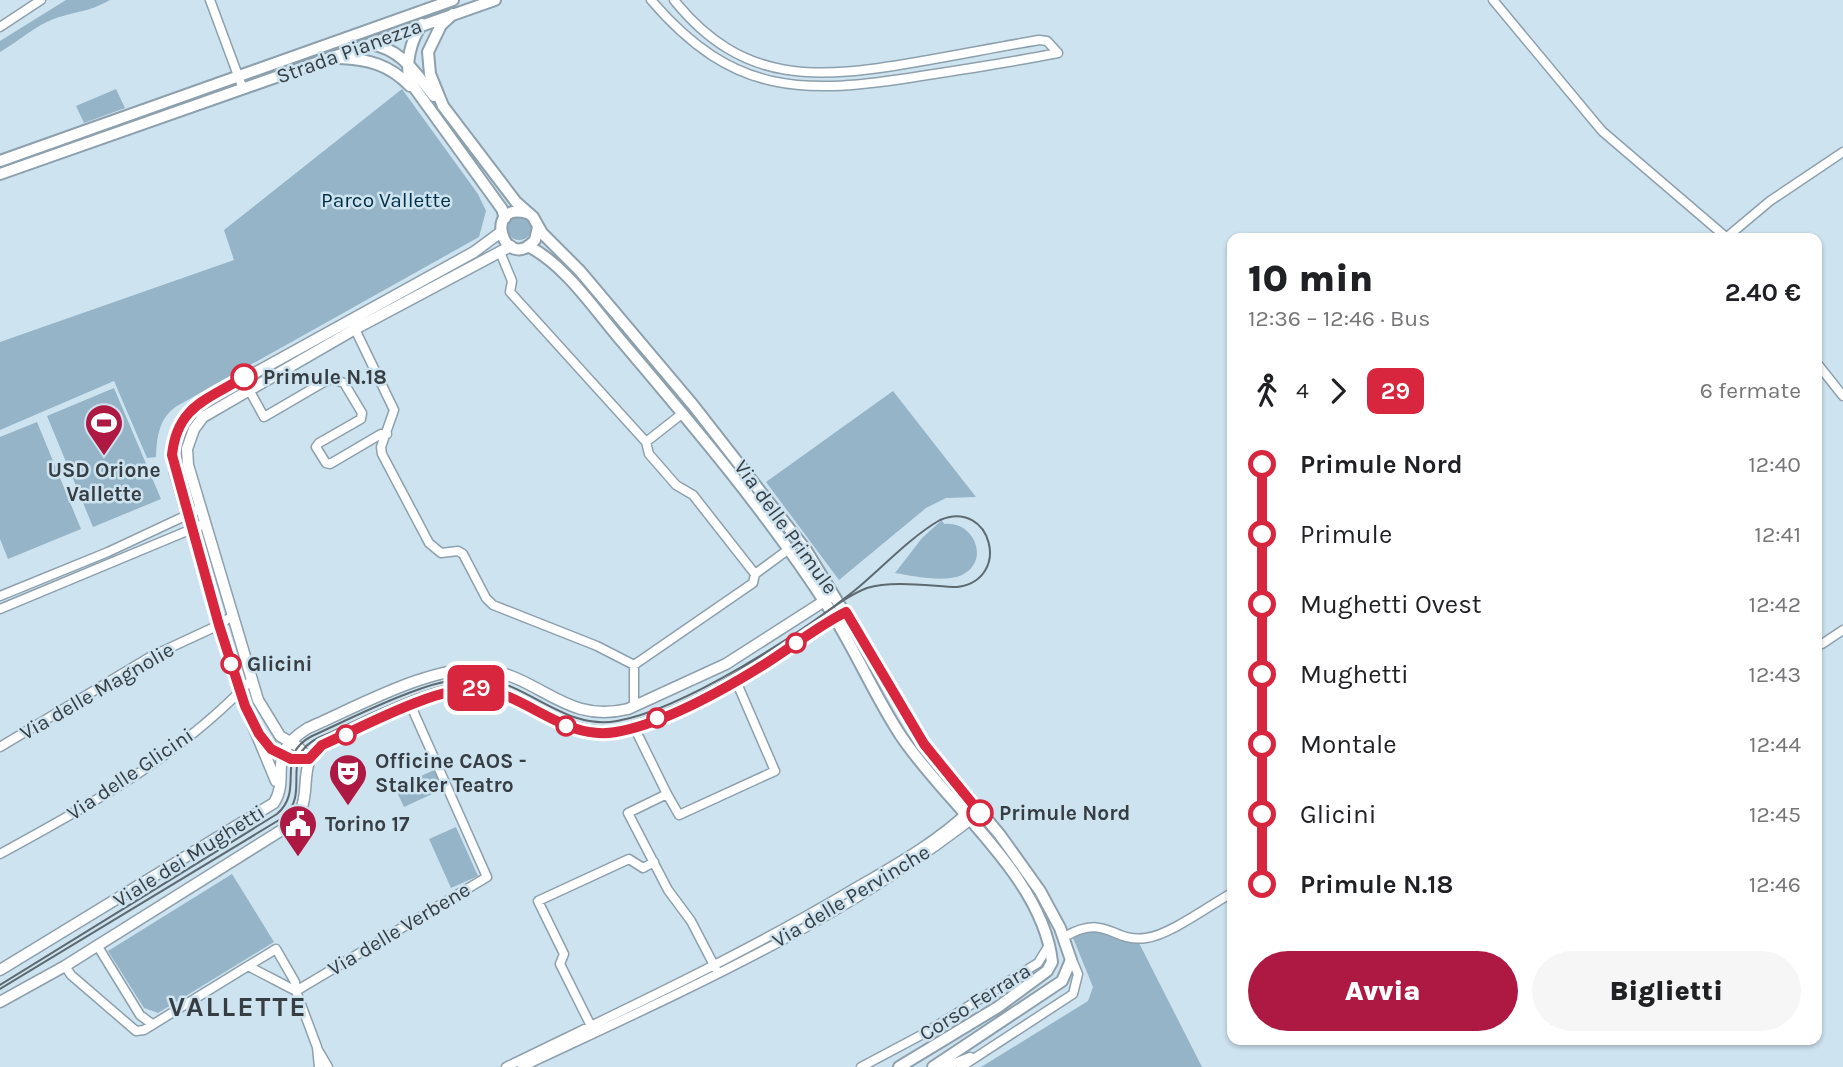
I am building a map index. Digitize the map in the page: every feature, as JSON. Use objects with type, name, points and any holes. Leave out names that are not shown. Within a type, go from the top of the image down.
[{"type":"main road","name":"Strada Pianezza","points":[[0,161],[454,0]]},
{"type":"main road","points":[[415,91],[408,76],[414,38],[420,26],[454,0]]},
{"type":"main road","name":"Strada Pianezza","points":[[0,174],[495,0]]},
{"type":"main road","points":[[443,106],[430,74],[429,52],[441,25],[453,14]]},
{"type":"main road","points":[[318,49],[372,44],[386,48],[408,63],[443,106],[468,143],[528,213],[538,227],[536,240],[528,246],[511,246],[503,240],[501,232],[505,218],[502,209],[415,91],[401,77],[365,59],[334,58]]},
{"type":"main road","points":[[505,218],[517,211],[528,213]]},
{"type":"main road","name":"Via delle Primule","points":[[538,227],[580,271],[693,405],[806,551],[835,593],[924,744],[1023,864],[1064,937],[1070,954]]},
{"type":"main road","name":"Via delle Primule","points":[[528,246],[561,272],[683,413],[789,549],[835,618],[902,738],[1019,884],[1042,923],[1049,945]]},
{"type":"main road","points":[[683,413],[693,405]]},
{"type":"main road","name":"Corso Ferrara","points":[[899,1067],[1036,981],[1052,962],[1049,945]]},
{"type":"main road","name":"Corso Ferrara","points":[[933,1067],[1055,987],[1069,969],[1070,954]]},
{"type":"street","points":[[0,27],[41,0]]},
{"type":"street","points":[[210,0],[243,89]]},
{"type":"street","points":[[651,0],[682,34],[717,60],[753,76],[792,86],[858,86],[1058,54],[1047,41],[1039,40],[850,73],[803,74],[765,65],[726,46],[695,22],[674,0]]},
{"type":"street","points":[[1493,0],[1602,131],[1721,233]]},
{"type":"street","points":[[1733,233],[1770,201],[1843,152]]},
{"type":"street","points":[[279,788],[259,734],[239,692],[187,514],[172,455],[180,421],[193,407],[474,252],[501,232]]},
{"type":"street","points":[[309,759],[271,725],[251,680],[188,465],[187,449],[194,429],[203,417],[355,329],[511,246]]},
{"type":"street","points":[[500,252],[512,281],[510,292],[646,442],[649,454],[676,485],[693,495],[755,574]]},
{"type":"street","points":[[349,319],[393,403],[393,418],[382,454],[429,543],[441,553],[458,551],[463,554],[486,598],[493,605],[597,646],[634,665],[634,707]]},
{"type":"street","points":[[1822,370],[1843,396]]},
{"type":"street","points":[[243,378],[264,417],[324,382],[332,379],[345,383],[362,413],[361,419],[318,443],[317,447],[326,463],[330,464],[381,434],[387,434]]},
{"type":"street","points":[[646,442],[683,413]]},
{"type":"street","points":[[0,596],[108,552],[200,509]]},
{"type":"street","points":[[0,609],[204,524]]},
{"type":"street","name":"Via delle Primule","points":[[634,665],[753,583],[755,574],[789,549]]},
{"type":"street","points":[[108,552],[112,563]]},
{"type":"street","points":[[43,580],[47,591]]},
{"type":"street","name":"Viale dei Mughetti","points":[[0,970],[274,803],[279,788],[282,756],[290,742],[308,728],[437,674],[467,668],[501,673],[586,712],[613,712],[634,707],[726,664],[835,593]]},
{"type":"street","points":[[309,759],[322,745],[455,689],[482,689],[581,731],[615,732],[634,727],[736,681],[846,612]]},
{"type":"street","name":"Via delle Magnolie","points":[[0,747],[150,657],[219,625],[232,616]]},
{"type":"street","points":[[1822,644],[1843,630]]},
{"type":"street","name":"Via delle Glicini","points":[[0,854],[86,807],[155,763],[251,680]]},
{"type":"street","points":[[634,727],[678,815],[775,771],[736,681]]},
{"type":"street","name":"Via delle Verbene","points":[[296,991],[487,877],[411,706]]},
{"type":"street","points":[[259,734],[282,756],[309,759]]},
{"type":"street","name":"Viale dei Mughetti","points":[[0,1002],[65,966],[293,823],[306,801],[309,759]]},
{"type":"street","points":[[667,794],[628,813],[717,970]]},
{"type":"street","name":"Via delle Pervinche","points":[[506,1067],[717,970],[860,885],[967,818],[977,809]]},
{"type":"street","points":[[592,1029],[561,964],[564,954],[538,901],[629,859],[643,868],[654,862]]},
{"type":"street","points":[[1064,937],[1092,925],[1145,939],[1160,934],[1227,896]]},
{"type":"street","points":[[97,945],[140,1015],[152,1024]]},
{"type":"street","name":"Corso Ferrara","points":[[861,1067],[925,1033],[1038,963],[1049,945]]},
{"type":"street","points":[[65,966],[129,1027],[144,1030],[276,949],[295,982],[317,1047],[328,1067]]},
{"type":"street","name":"Corso Ferrara","points":[[961,1067],[1073,994],[1078,974],[1070,954]]},
{"type":"street","points":[[247,966],[296,991]]},
{"type":"street","name":"Via delle Pervinche","points":[[522,1067],[592,1029]]},
{"type":"street","points":[[317,1047],[319,1067]]},
{"type":"street","name":"Corso Ferrara","points":[[944,1067],[986,1051]]},
{"type":"green space","points":[[66,0],[110,0],[46,22],[0,52],[0,41]]},
{"type":"green space","points":[[116,89],[125,108],[84,123],[76,106]]},
{"type":"green space","name":"Parco Vallette","points":[[402,89],[478,194],[486,211],[479,237],[177,406],[166,416],[160,428],[156,457],[147,458],[114,381],[0,430],[0,342],[234,260],[224,230]]},
{"type":"green space","points":[[519,214],[528,218],[532,227],[528,236],[519,240],[510,236],[506,227],[510,218]]},
{"type":"green space","name":"USD Orione Vallette","points":[[114,388],[161,499],[93,527],[47,416]]},
{"type":"green space","points":[[893,391],[976,497],[946,498],[926,508],[839,580],[766,482]]},
{"type":"green space","points":[[37,422],[81,529],[8,559],[0,539],[0,437]]},
{"type":"green space","points":[[942,520],[944,524],[955,524],[964,528],[971,535],[977,552],[971,569],[962,575],[947,578],[895,573],[922,538]]},
{"type":"green space","points":[[434,770],[443,789],[404,807],[395,788]]},
{"type":"green space","points":[[456,827],[478,876],[451,888],[429,839]]},
{"type":"green space","points":[[232,874],[274,942],[158,1013],[144,1008],[108,951]]},
{"type":"green space","points":[[1090,930],[1122,935],[1139,943],[1202,1067],[981,1067],[1088,1001],[1093,987],[1073,938]]},
{"type":"tram line","points":[[0,985],[277,814],[289,794],[291,763],[300,744],[375,707],[423,688],[468,678],[487,679],[504,684],[582,720],[617,721],[644,714],[707,686],[804,628],[854,591],[907,544],[940,520],[958,516],[972,520],[983,530],[989,543],[990,557],[985,570],[974,581],[957,587],[900,584],[867,588],[849,597],[776,648],[735,674],[669,708],[623,724],[584,724],[515,693],[478,682],[461,683],[420,693],[377,711],[307,745],[297,764],[292,807],[284,817],[0,989]]},
{"type":"bus line","name":"29","points":[[244,377],[193,407],[180,421],[172,455],[239,692],[259,734],[271,749],[282,756],[309,759],[322,745],[455,689],[494,691],[581,731],[615,732],[661,717],[736,681],[846,612],[924,744],[980,813]]},
{"type":"place","name":"Primule N.18","points":[[244,377]]},
{"type":"place","name":"USD Orione Vallette","points":[[104,457]]},
{"type":"place","name":"Glicini","points":[[231,664]]},
{"type":"place","name":"Officine CAOS - Stalker Teatro","points":[[348,807]]},
{"type":"place","name":"Primule Nord","points":[[980,813]]},
{"type":"place","name":"Torino 17","points":[[298,858]]},
{"type":"district","name":"VALLETTE","points":[[238,1006]]}]
